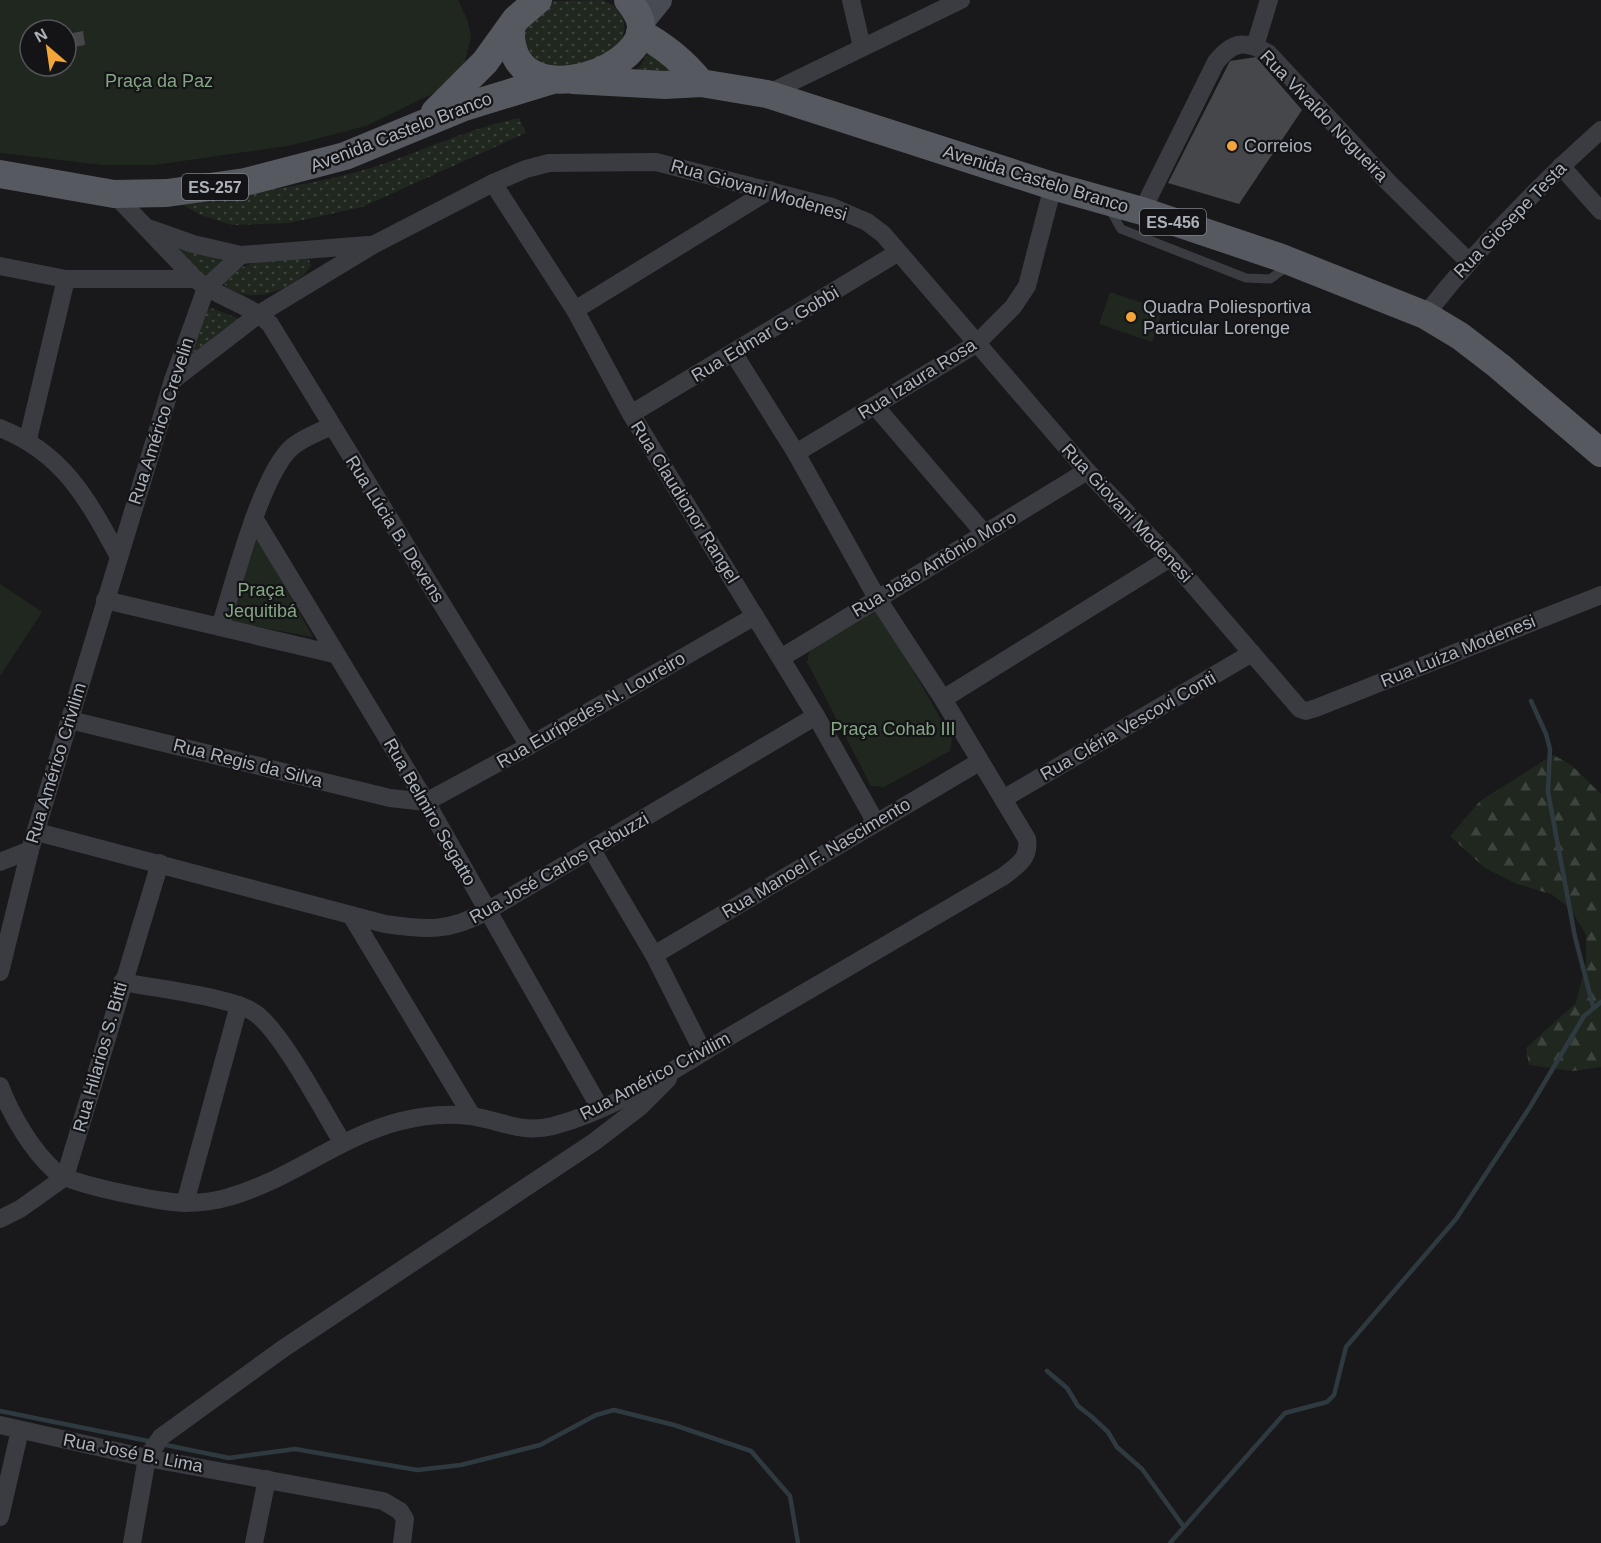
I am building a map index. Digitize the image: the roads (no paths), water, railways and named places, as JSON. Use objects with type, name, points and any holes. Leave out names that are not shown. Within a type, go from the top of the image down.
[{"type":"main road","name":"ES-257","points":[[562,80],[608,67],[629,49],[636,18],[659,0]]},
{"type":"main road","name":"ES-257","points":[[422,124],[485,62],[533,1]]},
{"type":"main road","points":[[636,18],[701,82]]},
{"type":"main road","points":[[511,27],[511,46],[520,63],[537,76],[562,80]]},
{"type":"main road","name":"Avenida Castelo Branco","points":[[0,174],[114,194],[167,193],[268,177],[345,156],[511,91],[562,80],[665,86],[701,82],[767,94],[1053,186],[1142,211],[1292,262],[1425,315],[1460,336],[1499,366],[1601,453]]},
{"type":"street","points":[[851,0],[862,47]]},
{"type":"street","points":[[767,94],[961,0]]},
{"type":"street","points":[[1255,46],[1269,0]]},
{"type":"street","name":"Rua Vivaldo Nogueira","points":[[1142,211],[1216,62],[1226,49],[1239,44],[1255,46],[1268,53],[1388,182],[1468,261]]},
{"type":"street","name":"Rua Giosepe Testa","points":[[1425,315],[1468,261],[1561,166],[1601,130]]},
{"type":"street","name":"Rua Giovani Modenesi","points":[[147,227],[193,244],[241,255],[306,248],[373,245],[493,183],[526,169],[549,163],[656,162],[832,207],[867,222],[883,234],[1087,471],[1170,558],[1300,709],[1306,711],[1316,708]]},
{"type":"street","points":[[1561,166],[1601,211]]},
{"type":"street","name":"Rua Claudionor Rangel","points":[[493,183],[574,310],[631,414],[816,716],[875,821]]},
{"type":"street","name":"Rua Izaura Rosa","points":[[796,453],[976,344],[1013,307],[1027,286],[1053,186]]},
{"type":"street","points":[[574,310],[770,190]]},
{"type":"street","points":[[114,194],[200,283],[259,314]]},
{"type":"street","points":[[173,380],[259,314],[373,245]]},
{"type":"street","points":[[306,248],[319,259],[318,277]]},
{"type":"street","name":"Rua Edmar G. Gobbi","points":[[631,414],[734,354],[897,253]]},
{"type":"street","points":[[0,266],[66,279],[200,283],[241,255]]},
{"type":"street","points":[[28,439],[66,279]]},
{"type":"street","name":"Rua Américo Crevelin","points":[[118,555],[173,380],[200,283]]},
{"type":"street","name":"Rua Lúcia B. Devens","points":[[259,314],[270,324],[529,746]]},
{"type":"street","points":[[734,354],[796,453],[877,598],[943,699],[979,762],[1004,799]]},
{"type":"street","points":[[875,406],[984,533]]},
{"type":"street","points":[[220,627],[254,518],[277,466],[291,447],[332,426]]},
{"type":"street","points":[[0,428],[28,439],[63,469],[92,506],[118,555]]},
{"type":"street","name":"Rua João Antônio Moro","points":[[781,658],[1087,471]]},
{"type":"street","name":"Rua Belmiro Segatto","points":[[254,518],[334,654],[426,802],[600,1108]]},
{"type":"street","name":"Rua Américo Crivilim","points":[[0,972],[30,850],[118,555]]},
{"type":"street","points":[[943,699],[1170,558]]},
{"type":"street","name":"Rua Luíza Modenesi","points":[[1316,708],[1601,595]]},
{"type":"street","points":[[105,600],[334,654]]},
{"type":"street","name":"Rua Eurípedes N. Loureiro","points":[[426,802],[529,746],[755,616]]},
{"type":"street","name":"Rua Cléria Vescovi Conti","points":[[1004,799],[1252,653]]},
{"type":"street","name":"Rua José Carlos Rebuzzi","points":[[37,832],[385,924],[422,929],[445,929],[468,922],[816,716]]},
{"type":"street","name":"Rua Regis da Silva","points":[[70,720],[390,798],[426,802]]},
{"type":"street","name":"Rua Manoel F. Nascimento","points":[[654,955],[875,821],[979,762]]},
{"type":"street","name":"Rua Américo Crivilim","points":[[65,1178],[146,1197],[185,1203],[227,1198],[261,1185],[342,1142],[400,1121],[438,1114],[472,1116],[512,1128],[530,1130],[553,1126],[600,1108],[679,1067],[1004,876],[1028,854],[1027,839],[1004,799]]},
{"type":"street","points":[[0,862],[30,850]]},
{"type":"street","points":[[592,850],[654,955],[703,1052]]},
{"type":"street","name":"Rua Hilarios S. Bitti","points":[[65,1178],[122,982],[160,863]]},
{"type":"street","points":[[351,915],[472,1116]]},
{"type":"street","points":[[122,982],[239,1005],[256,1014],[279,1040],[342,1142]]},
{"type":"street","points":[[185,1203],[239,1005]]},
{"type":"street","points":[[132,1543],[147,1458],[154,1445],[168,1431],[284,1348],[594,1142],[641,1106],[679,1067]]},
{"type":"street","points":[[0,1086],[23,1131],[44,1158],[65,1178],[20,1209],[0,1219]]},
{"type":"street","name":"Rua José B. Lima","points":[[0,1425],[147,1458],[383,1501],[399,1511],[405,1520],[404,1535]]},
{"type":"street","points":[[0,1517],[20,1430]]},
{"type":"street","points":[[254,1543],[267,1479]]},
{"type":"lane","points":[[1105,200],[1121,229],[1246,279],[1270,279],[1292,262]]},
{"type":"waterway","points":[[1531,701],[1546,734],[1550,749],[1548,792],[1575,937],[1593,1006]]},
{"type":"waterway","points":[[1170,1543],[1285,1413],[1327,1402],[1334,1395],[1346,1347],[1456,1219],[1530,1107],[1584,1016],[1601,1002]]},
{"type":"waterway","points":[[1047,1371],[1067,1388],[1078,1406],[1108,1432],[1117,1447],[1142,1469],[1184,1527]]},
{"type":"waterway","points":[[161,1444],[229,1458],[295,1449],[417,1470],[461,1465],[540,1445],[596,1415],[614,1410],[674,1425],[751,1451],[790,1496],[798,1543]]},
{"type":"waterway","points":[[0,1411],[153,1442]]},
{"type":"place","name":"Correios","points":[[1232,146]]},
{"type":"place","name":"Quadra Poliesportiva Particular Lorenge","points":[[1131,317]]},
{"type":"park label","name":"Praça da Paz","points":[[159,81]]},
{"type":"park label","name":"Praça Jequitibá","points":[[261,600]]},
{"type":"park label","name":"Praça Cohab III","points":[[893,729]]}]
